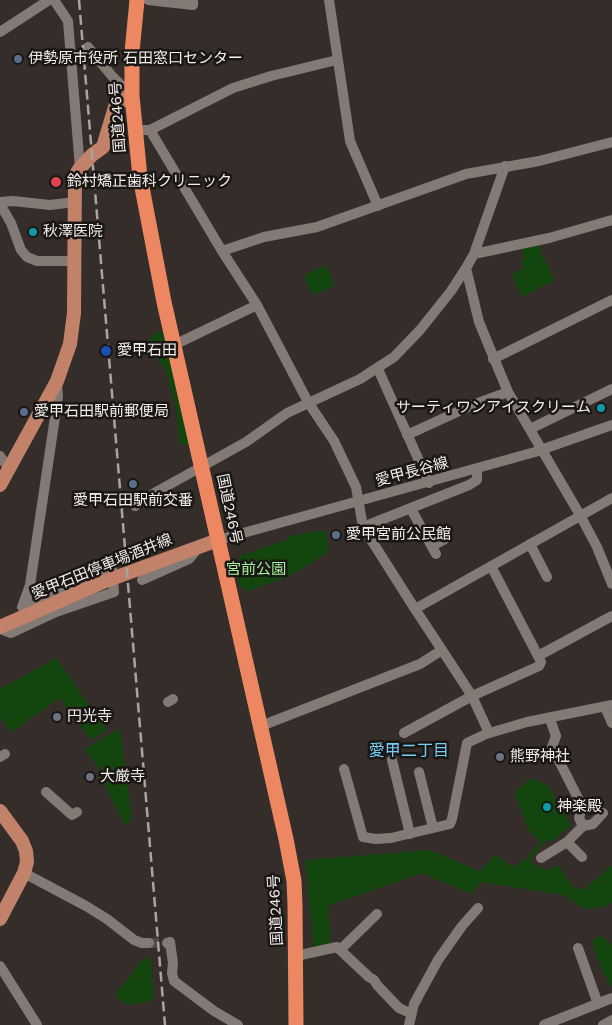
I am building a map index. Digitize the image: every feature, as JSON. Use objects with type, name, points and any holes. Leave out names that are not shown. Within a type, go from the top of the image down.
[{"type":"highway","name":"国道246号","points":[[137,0],[132,52],[132,96],[143,130],[140,176],[149,231],[218,540],[262,726],[294,881],[296,1025]]},
{"type":"main road","points":[[0,485],[57,381],[68,353],[73,330],[75,176],[92,155],[103,147],[115,106],[120,101],[132,96]]},
{"type":"main road","name":"愛甲石田停車場酒井線","points":[[0,628],[22,611],[218,540]]},
{"type":"main road","points":[[0,811],[22,841],[28,862],[0,919]]},
{"type":"street","points":[[0,32],[49,0]]},
{"type":"street","points":[[54,0],[68,21],[80,168]]},
{"type":"street","points":[[148,0],[193,5],[193,0]]},
{"type":"street","points":[[329,0],[350,141],[378,206]]},
{"type":"street","points":[[88,47],[112,76],[132,96]]},
{"type":"street","points":[[337,60],[271,76],[233,88],[143,130],[257,305],[308,402],[334,441],[356,487],[364,528],[472,696],[489,733]]},
{"type":"street","points":[[222,251],[264,237],[317,227],[466,174],[539,161],[612,142]]},
{"type":"street","points":[[135,506],[156,492],[246,442],[287,413],[360,379],[394,357],[420,330],[451,291],[466,268],[474,254],[505,166]]},
{"type":"street","points":[[75,202],[50,204],[13,201],[0,203],[13,228],[21,250],[27,257],[38,261],[75,261]]},
{"type":"street","points":[[474,254],[549,238],[612,220]]},
{"type":"street","points":[[466,268],[479,322],[508,392],[580,516],[612,584]]},
{"type":"street","points":[[493,358],[612,300]]},
{"type":"street","points":[[174,345],[257,305]]},
{"type":"street","points":[[378,368],[429,483]]},
{"type":"street","points":[[22,611],[30,585],[58,397],[57,381]]},
{"type":"street","points":[[530,429],[612,389]]},
{"type":"street","points":[[407,435],[470,406],[508,392]]},
{"type":"street","name":"愛甲長谷線","points":[[218,540],[477,469],[542,450],[612,425]]},
{"type":"street","points":[[0,456],[9,469]]},
{"type":"street","points":[[364,528],[469,485],[478,480],[477,469]]},
{"type":"street","points":[[415,609],[612,498]]},
{"type":"street","points":[[411,509],[434,550],[445,539]]},
{"type":"street","points":[[530,544],[547,578]]},
{"type":"street","points":[[142,580],[189,559],[200,546]]},
{"type":"street","points":[[0,628],[11,633],[56,612],[114,592],[112,566],[22,611]]},
{"type":"street","points":[[404,733],[422,719],[539,666],[541,662],[491,566]]},
{"type":"street","points":[[538,656],[612,616]]},
{"type":"street","points":[[262,726],[420,664],[442,650]]},
{"type":"street","points":[[344,769],[364,837],[376,839],[391,838],[448,824],[452,819],[467,743],[489,733],[527,722],[609,706],[612,723]]},
{"type":"street","points":[[550,718],[556,736],[552,747],[582,806],[579,818],[583,826]]},
{"type":"street","points":[[392,760],[394,790],[410,834]]},
{"type":"street","points":[[419,772],[433,828]]},
{"type":"street","points":[[46,792],[72,815],[77,812]]},
{"type":"street","points":[[541,858],[567,842],[583,826],[593,824],[603,813]]},
{"type":"street","points":[[567,842],[582,857]]},
{"type":"street","points":[[24,873],[93,910],[134,940],[149,943]]},
{"type":"street","points":[[409,1025],[410,1013],[438,960],[462,926],[478,908]]},
{"type":"street","points":[[341,949],[372,915]]},
{"type":"street","points":[[167,942],[170,942],[174,981],[214,1011],[238,1025]]},
{"type":"street","points":[[296,956],[334,948],[341,949],[354,964],[374,980],[399,1008],[410,1013]]},
{"type":"street","points":[[578,948],[598,1004]]},
{"type":"street","points":[[0,966],[37,1025]]},
{"type":"street","points":[[544,1025],[611,1000]]},
{"type":"street","points":[[603,1025],[612,1020]]},
{"type":"green space","points":[[539,245],[555,280],[522,297],[512,274],[524,268],[520,260],[525,257],[521,249]]},
{"type":"green space","points":[[326,265],[335,285],[314,295],[306,283],[305,275]]},
{"type":"green space","points":[[158,331],[164,332],[189,443],[185,446],[179,441],[177,412],[166,370],[154,355],[150,345],[150,338]]},
{"type":"green space","name":"宮前公園","points":[[326,530],[329,552],[292,575],[246,592],[244,587],[240,588],[236,566],[239,562],[239,556],[286,540],[289,536]]},
{"type":"green space","points":[[56,658],[107,731],[91,740],[60,698],[12,732],[0,718],[0,689]]},
{"type":"green space","points":[[120,729],[132,820],[125,825],[99,774],[102,771],[84,749]]},
{"type":"green space","points":[[532,778],[548,786],[571,825],[553,841],[544,841],[529,862],[546,870],[559,866],[573,887],[584,890],[612,865],[612,902],[604,907],[584,909],[564,895],[481,882],[471,894],[422,873],[328,906],[331,942],[314,948],[305,860],[429,850],[480,871],[495,855],[513,867],[527,858],[540,842],[529,831],[514,792]]},
{"type":"green space","points":[[602,936],[612,945],[612,988],[599,964],[592,941]]},
{"type":"green space","points":[[145,957],[151,960],[154,998],[147,1002],[127,1005],[115,995]]},
{"type":"tunnel","points":[[149,943],[167,943]]},
{"type":"railway","points":[[79,0],[165,1025]]},
{"type":"place","name":"伊勢原市役所 石田窓口センター","points":[[18,59]]},
{"type":"place","name":"鈴村矯正歯科クリニック","points":[[56,182]]},
{"type":"place","name":"秋澤医院","points":[[33,232]]},
{"type":"place","name":"愛甲石田","points":[[106,351]]},
{"type":"place","name":"サーティワンアイスクリーム","points":[[601,408]]},
{"type":"place","name":"愛甲石田駅前郵便局","points":[[24,412]]},
{"type":"place","name":"愛甲石田駅前交番","points":[[133,484]]},
{"type":"place","name":"愛甲宮前公民館","points":[[336,535]]},
{"type":"place","name":"円光寺","points":[[57,717]]},
{"type":"place","name":"熊野神社","points":[[500,757]]},
{"type":"place","name":"大厳寺","points":[[90,777]]},
{"type":"place","name":"神楽殿","points":[[547,807]]},
{"type":"district","name":"愛甲二丁目","points":[[409,751]]}]
